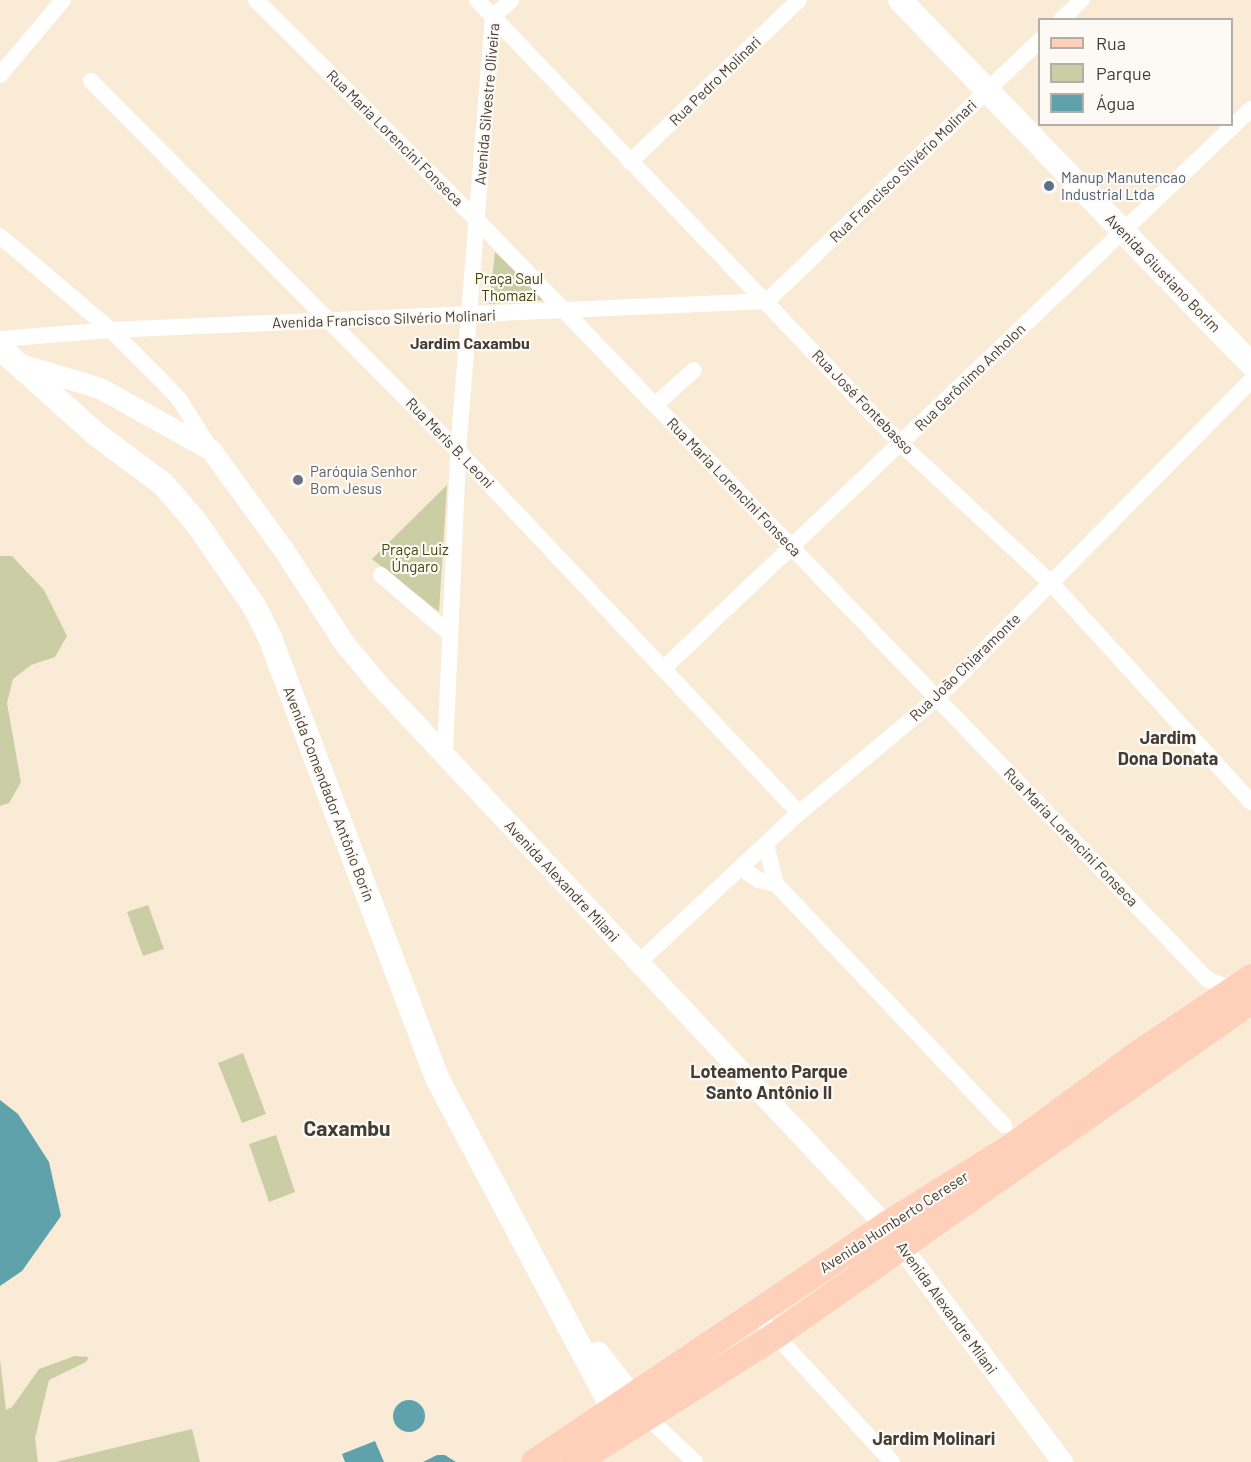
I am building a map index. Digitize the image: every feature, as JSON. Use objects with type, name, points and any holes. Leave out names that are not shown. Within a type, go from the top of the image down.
[{"type":"main road","name":"Avenida Giustiano Borim","points":[[900,0],[1251,364]]},
{"type":"main road","name":"Avenida Comendador Antônio Borin","points":[[0,348],[97,435],[163,484],[195,521],[254,606],[270,638],[438,1080],[477,1160],[563,1309],[630,1407]]},
{"type":"main road","name":"Avenida Humberto Cereser","points":[[574,1462],[630,1407],[757,1315],[893,1235],[1248,987]]},
{"type":"main road","name":"Avenida Humberto Cereser","points":[[534,1462],[630,1407],[775,1335],[893,1235],[1012,1146],[1207,1006],[1248,987]]},
{"type":"street","points":[[0,75],[63,0]]},
{"type":"street","name":"Rua Maria Lorencini Fonseca","points":[[256,0],[477,220],[1207,979]]},
{"type":"street","name":"Rua José Fontebasso","points":[[477,0],[630,162],[767,301],[901,444],[1051,583],[1251,802]]},
{"type":"street","name":"Avenida Silvestre Oliveira","points":[[445,754],[458,451],[494,17],[511,0]]},
{"type":"street","name":"Rua Pedro Molinari","points":[[630,162],[799,0]]},
{"type":"street","points":[[1063,18],[1082,0]]},
{"type":"street","name":"Rua Francisco Silvério Molinari","points":[[767,301],[1038,42]]},
{"type":"street","name":"Rua Meris B. Leoni","points":[[91,81],[458,451],[799,813]]},
{"type":"street","name":"Rua Gerônimo Anholon","points":[[663,669],[793,549],[1251,109]]},
{"type":"street","points":[[0,236],[111,330],[179,399],[211,450]]},
{"type":"street","name":"Avenida Francisco Silvério Molinari","points":[[0,339],[111,330],[566,313],[767,301]]},
{"type":"street","name":"Avenida Alexandre Milani","points":[[20,364],[100,388],[211,450],[285,552],[344,643],[638,963],[807,1138],[893,1235],[1062,1462]]},
{"type":"street","points":[[655,405],[694,370]]},
{"type":"street","name":"Rua João Chiaramonte","points":[[638,963],[799,813],[937,698],[1251,381]]},
{"type":"street","points":[[381,575],[450,634]]},
{"type":"street","points":[[766,845],[776,884],[1004,1125]]},
{"type":"street","points":[[741,868],[759,880],[776,884]]},
{"type":"street","points":[[1207,979],[1223,986],[1248,987]]},
{"type":"street","points":[[1207,979],[1210,988],[1207,1006]]},
{"type":"street","points":[[757,1315],[892,1462]]},
{"type":"street","points":[[630,1407],[695,1462]]},
{"type":"green space","name":"Praça Saul Thomazi","points":[[495,252],[545,300],[489,304]]},
{"type":"green space","name":"Praça Luiz Úngaro","points":[[447,485],[439,612],[372,559]]},
{"type":"green space","points":[[0,556],[12,556],[44,590],[67,636],[55,657],[31,665],[13,679],[7,703],[21,782],[9,803],[0,806]]},
{"type":"green space","points":[[148,905],[164,949],[143,956],[127,912]]},
{"type":"green space","points":[[243,1053],[266,1114],[242,1123],[218,1063]]},
{"type":"green space","points":[[276,1135],[295,1192],[269,1202],[249,1144]]},
{"type":"green space","points":[[75,1356],[89,1357],[86,1362],[49,1380],[35,1438],[38,1462],[0,1462],[0,1359],[6,1410],[12,1407],[39,1369]]},
{"type":"green space","points":[[192,1429],[200,1462],[56,1462]]},
{"type":"water","points":[[0,1100],[18,1114],[49,1162],[61,1216],[22,1271],[0,1286]]},
{"type":"water","points":[[409,1400],[420,1405],[425,1416],[420,1427],[409,1432],[398,1427],[393,1416],[398,1405]]},
{"type":"water","points":[[375,1441],[384,1462],[345,1462],[342,1454]]},
{"type":"water","points":[[437,1455],[445,1455],[456,1462],[423,1462]]},
{"type":"place","name":"Manup Manutencao Industrial Ltda","points":[[1049,186]]},
{"type":"place","name":"Paróquia Senhor Bom Jesus","points":[[298,480]]},
{"type":"district","name":"Jardim Caxambu","points":[[470,343]]},
{"type":"district","name":"Jardim Dona Donata","points":[[1168,748]]},
{"type":"district","name":"Loteamento Parque Santo Antônio II","points":[[769,1082]]},
{"type":"district","name":"Caxambu","points":[[347,1128]]},
{"type":"district","name":"Jardim Molinari","points":[[934,1438]]}]
